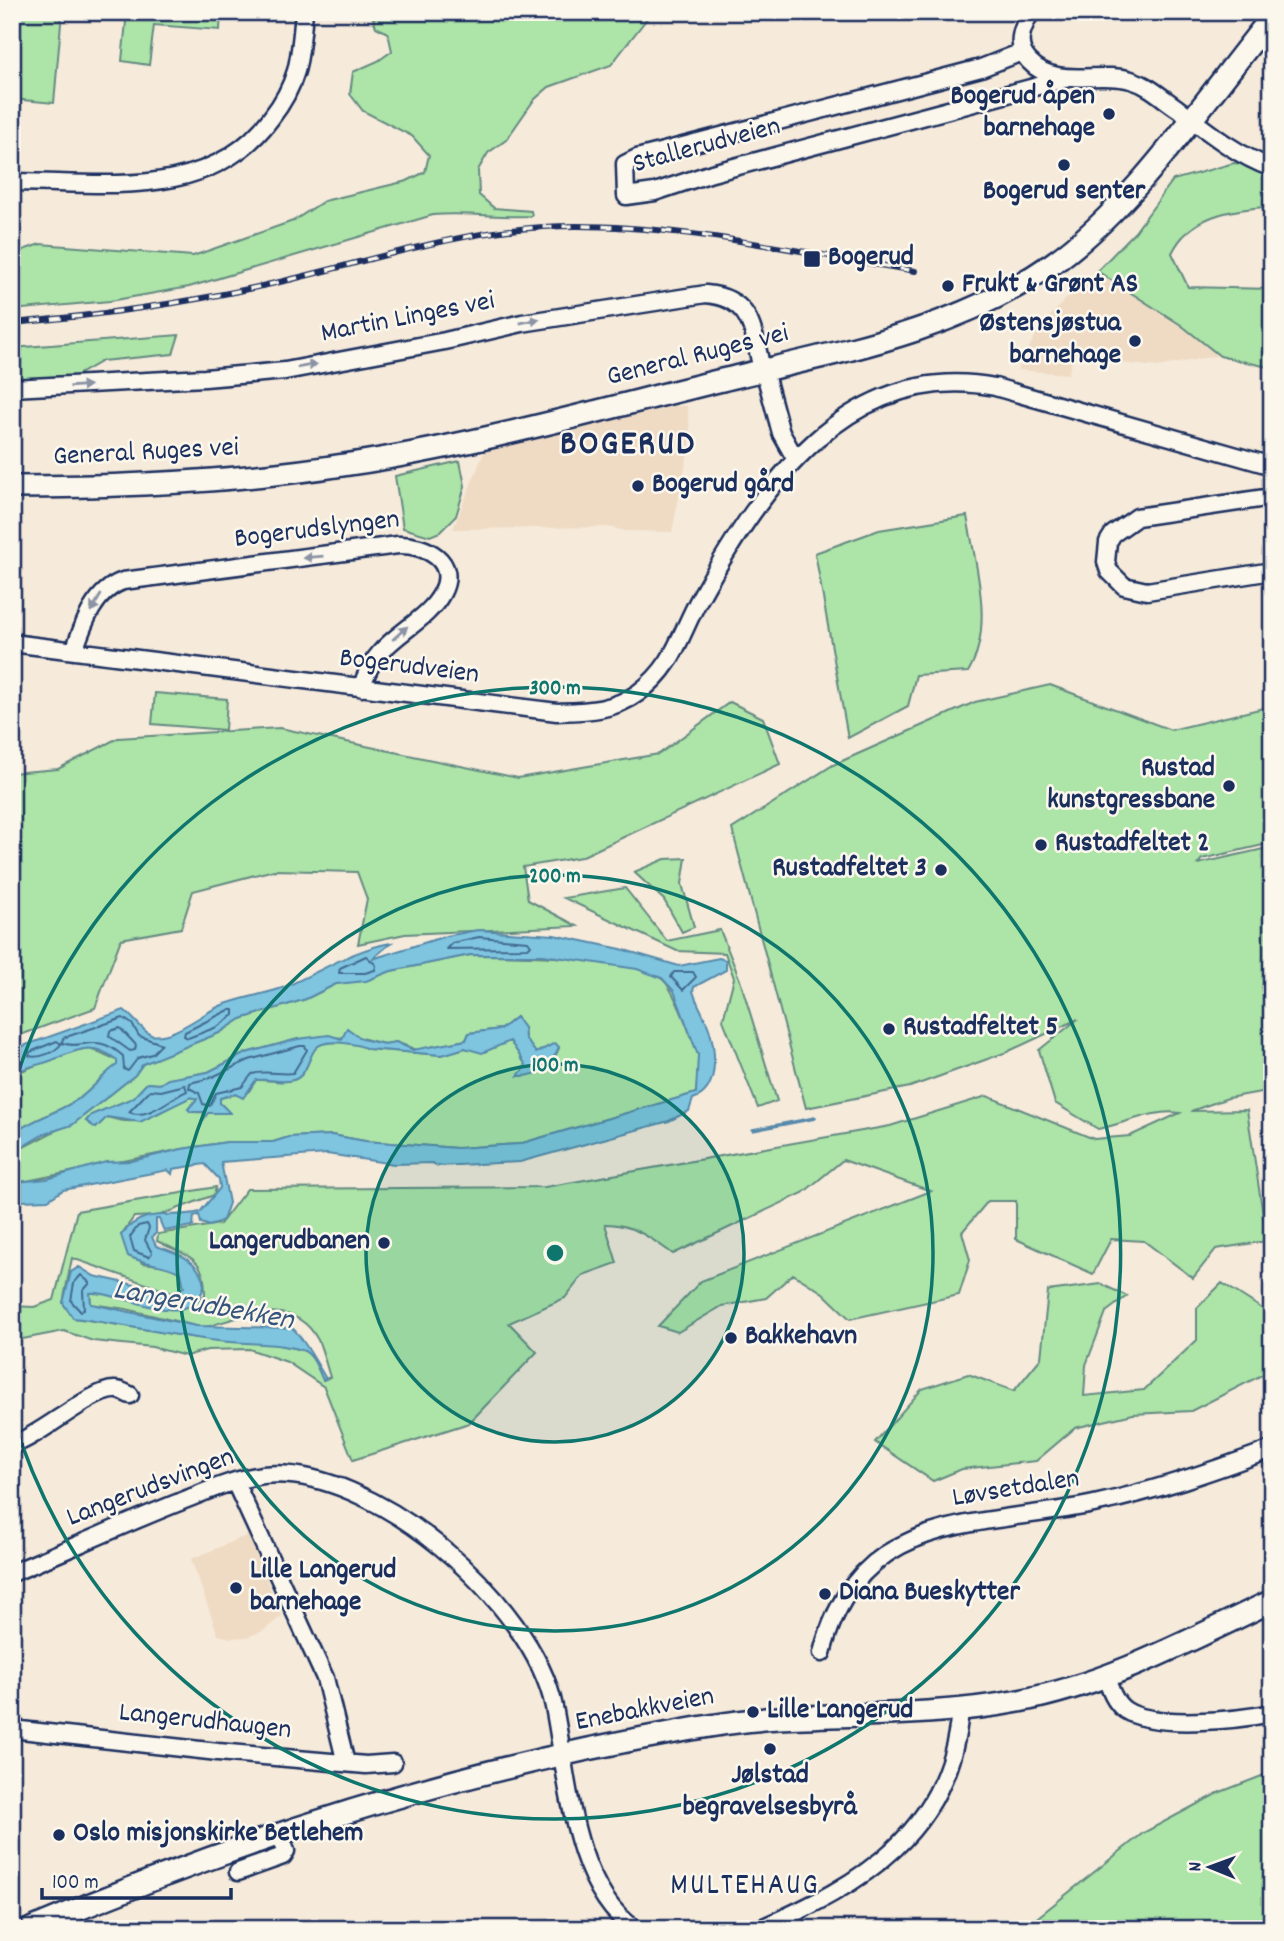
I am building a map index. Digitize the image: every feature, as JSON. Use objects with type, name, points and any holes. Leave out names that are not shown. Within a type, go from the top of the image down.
[{"type":"main road","name":"General Ruges vei","points":[[12,486],[190,483],[349,465],[511,431],[928,328],[1009,292],[1054,262],[1103,220],[1272,16]]},
{"type":"main road","name":"Enebakkveien","points":[[31,1929],[184,1868],[280,1835],[401,1797],[563,1756],[730,1723],[960,1710],[1039,1697],[1106,1677],[1272,1601]]},
{"type":"street","points":[[12,182],[159,183],[192,176],[223,162],[256,137],[286,96],[296,73],[304,12]]},
{"type":"street","points":[[1022,52],[1020,44],[1023,26],[1031,12]]},
{"type":"street","name":"Stallerudveien","points":[[1068,78],[1045,73],[1022,52],[981,68],[805,112],[629,161],[623,171],[626,196],[655,192],[736,167],[1068,78],[1105,76],[1130,79],[1159,95],[1229,147],[1272,168]]},
{"type":"street","name":"Martin Linges vei","points":[[12,388],[65,387],[285,370],[445,341],[534,321],[706,294],[720,295],[739,304],[751,325],[763,370]]},
{"type":"street","points":[[763,370],[781,433],[794,458]]},
{"type":"street","name":"Bogerudveien","points":[[12,643],[557,712],[595,711],[628,700],[665,667],[684,636],[697,602],[720,561],[794,458],[822,432],[873,403],[903,390],[951,383],[984,385],[1272,466]]},
{"type":"street","points":[[1272,498],[1137,517],[1112,534],[1108,542],[1106,562],[1109,571],[1124,586],[1147,591],[1272,571]]},
{"type":"street","name":"Bogerudslyngen","points":[[74,651],[99,598],[106,589],[123,582],[398,545],[415,544],[434,551],[440,558],[446,575],[442,594],[380,652],[364,677],[362,688]]},
{"type":"street","points":[[12,1445],[29,1439],[91,1398],[117,1389],[130,1395]]},
{"type":"street","name":"Løvsetdalen","points":[[822,1653],[846,1595],[862,1572],[881,1558],[937,1529],[1097,1503],[1191,1479],[1272,1449]]},
{"type":"street","name":"Langerudsvingen","points":[[12,1573],[145,1516],[235,1482],[275,1475],[344,1489],[394,1514],[453,1554],[525,1639],[546,1677],[580,1835],[597,1886],[607,1904],[635,1929]]},
{"type":"street","points":[[235,1482],[326,1678],[346,1763]]},
{"type":"street","points":[[1106,1677],[1115,1700],[1138,1717],[1220,1721],[1272,1713]]},
{"type":"street","points":[[759,1929],[869,1873],[910,1834],[930,1807],[949,1767],[958,1734],[960,1710]]},
{"type":"street","name":"Langerudhaugen","points":[[12,1729],[346,1763],[393,1763]]},
{"type":"street","points":[[237,1872],[283,1856],[286,1851],[280,1835]]},
{"type":"shaded area","points":[[1137,257],[1225,354],[1157,367],[1073,358],[1068,374],[1017,370],[1040,327],[1073,292],[1097,274]]},
{"type":"shaded area","points":[[674,406],[687,406],[691,438],[672,532],[626,531],[608,527],[453,529],[484,452]]},
{"type":"shaded area","name":"Lille Langerud barnehage","points":[[248,1535],[282,1616],[263,1631],[247,1637],[230,1638],[218,1635],[191,1559]]},
{"type":"green space","points":[[12,12],[62,12],[54,103],[12,99]]},
{"type":"green space","points":[[127,12],[221,12],[220,30],[154,25],[149,65],[122,61]]},
{"type":"green space","points":[[387,12],[652,12],[611,65],[549,87],[534,100],[506,140],[488,153],[478,170],[479,195],[494,208],[531,211],[532,216],[433,215],[189,287],[110,301],[12,310],[12,254],[40,244],[193,256],[293,221],[324,201],[407,181],[425,172],[429,155],[412,136],[363,111],[350,94],[353,72],[378,61],[392,51],[388,33],[376,27],[373,18]]},
{"type":"green space","points":[[1234,163],[1269,167],[1265,207],[1237,210],[1211,217],[1189,231],[1172,253],[1188,287],[1272,289],[1272,368],[1220,356],[1181,325],[1097,271],[1135,232],[1173,180]]},
{"type":"green space","points":[[179,335],[173,354],[102,361],[74,377],[12,380],[12,348]]},
{"type":"green space","points":[[460,461],[465,486],[456,516],[440,532],[430,536],[403,528],[395,476]]},
{"type":"green space","points":[[967,516],[978,574],[982,616],[976,655],[968,672],[916,675],[908,706],[848,738],[815,553],[879,530]]},
{"type":"green space","points":[[1050,685],[1171,730],[1272,706],[1272,843],[1202,859],[1198,864],[1272,847],[1272,1090],[1228,1098],[1191,1111],[1247,1110],[1267,1241],[1216,1249],[1193,1278],[1144,1241],[1111,1239],[1093,1274],[1016,1239],[1016,1201],[988,1201],[962,1232],[970,1260],[959,1295],[850,1319],[823,1293],[793,1274],[766,1298],[722,1306],[678,1332],[658,1326],[701,1281],[931,1191],[843,1160],[803,1193],[673,1254],[633,1229],[605,1224],[617,1263],[583,1275],[565,1298],[509,1323],[537,1352],[469,1423],[353,1460],[324,1387],[287,1362],[249,1349],[207,1350],[186,1356],[152,1347],[93,1341],[64,1331],[12,1341],[12,1306],[34,1307],[54,1300],[77,1211],[216,1187],[214,1195],[158,1216],[134,1217],[121,1235],[142,1263],[169,1266],[180,1273],[185,1287],[172,1293],[72,1258],[63,1303],[74,1318],[200,1338],[273,1344],[302,1350],[312,1358],[323,1380],[330,1377],[318,1340],[308,1326],[296,1317],[267,1313],[205,1327],[196,1326],[126,1309],[91,1304],[90,1293],[119,1297],[162,1309],[191,1305],[205,1295],[202,1272],[193,1259],[157,1241],[158,1234],[220,1224],[247,1189],[545,1187],[890,1126],[987,1096],[1094,1139],[1130,1136],[1180,1113],[1159,1113],[1098,1129],[1055,1103],[1039,1050],[1078,1019],[1007,1052],[910,1087],[806,1108],[732,829],[833,765],[975,702]]},
{"type":"green space","points":[[155,693],[227,699],[225,730],[152,724]]},
{"type":"green space","points":[[730,702],[763,718],[780,764],[581,857],[523,867],[528,900],[577,926],[405,934],[358,944],[367,899],[357,872],[274,870],[193,891],[181,928],[121,939],[95,1008],[12,1038],[12,773],[58,769],[118,738],[280,728],[518,778],[659,754]]},
{"type":"green space","points":[[686,858],[682,884],[694,927],[682,932],[664,900],[634,872],[665,859]]},
{"type":"green space","points":[[625,888],[667,941],[720,930],[740,980],[777,1101],[758,1108],[723,1020],[734,978],[725,953],[677,951],[564,898]]},
{"type":"green space","points":[[470,955],[513,955],[597,961],[645,971],[667,984],[682,1014],[699,1059],[696,1093],[519,1144],[457,1148],[365,1141],[332,1135],[289,1137],[273,1142],[227,1142],[182,1149],[12,1184],[12,1153],[82,1117],[135,1075],[142,1064],[219,1033],[241,1019],[306,999],[336,984],[366,980],[391,971]],"holes":[[[516,1017],[524,1028],[525,1038],[536,1053],[556,1044],[559,1048],[550,1064],[542,1070],[525,1071],[526,1065],[510,1041],[482,1052],[465,1048],[441,1055],[368,1049],[333,1042],[319,1045],[315,1049],[298,1078],[284,1082],[256,1080],[249,1091],[220,1098],[220,1103],[229,1113],[191,1112],[188,1109],[197,1099],[191,1097],[142,1120],[107,1117],[96,1128],[86,1121],[91,1115],[133,1098],[147,1083],[160,1084],[171,1079],[208,1072],[246,1053],[298,1039],[357,1037],[384,1044],[396,1042],[417,1050],[466,1040],[469,1033],[501,1029]]]},
{"type":"green space","points":[[90,1048],[117,1060],[117,1065],[80,1098],[12,1134],[12,1075],[67,1052]]},
{"type":"green space","points":[[1222,1283],[1272,1315],[1272,1370],[1191,1411],[1133,1414],[1075,1428],[1036,1461],[962,1469],[933,1481],[875,1442],[922,1389],[968,1374],[1014,1391],[1041,1358],[1048,1291],[1101,1284],[1127,1296],[1106,1312],[1086,1365],[1084,1396],[1144,1390],[1197,1340],[1197,1308]]},
{"type":"green space","points":[[1272,1772],[1272,1929],[1023,1929],[1143,1833],[1218,1793]]},
{"type":"water","points":[[478,930],[554,935],[621,949],[679,966],[719,958],[726,960],[726,970],[694,987],[693,991],[714,1050],[714,1070],[707,1088],[693,1099],[689,1111],[669,1121],[520,1162],[438,1166],[432,1163],[394,1164],[327,1154],[221,1162],[229,1203],[223,1220],[210,1226],[201,1223],[199,1215],[194,1216],[193,1226],[164,1231],[159,1219],[156,1219],[156,1233],[152,1237],[156,1246],[187,1259],[198,1270],[204,1286],[197,1301],[185,1308],[171,1309],[90,1293],[91,1304],[196,1326],[292,1328],[305,1344],[326,1379],[323,1380],[310,1355],[292,1347],[218,1341],[73,1318],[63,1303],[71,1272],[79,1267],[94,1276],[171,1293],[184,1287],[181,1273],[128,1256],[121,1235],[139,1220],[148,1217],[200,1212],[220,1188],[219,1179],[205,1164],[173,1169],[172,1174],[168,1170],[63,1190],[48,1200],[21,1201],[12,1209],[12,1184],[16,1182],[47,1179],[106,1162],[132,1161],[182,1149],[227,1142],[273,1142],[289,1137],[332,1135],[365,1141],[457,1148],[519,1144],[696,1093],[698,1055],[674,991],[662,978],[637,969],[543,955],[470,955],[391,971],[366,981],[336,984],[306,999],[241,1019],[219,1033],[143,1064],[135,1075],[72,1125],[44,1134],[12,1153],[12,1134],[80,1098],[117,1065],[117,1060],[107,1053],[89,1048],[12,1075],[12,1050],[124,1010],[151,1035],[168,1034],[220,1006],[282,988],[335,962],[376,946],[391,943],[372,959],[446,936]]},
{"type":"water","points":[[516,1017],[524,1028],[525,1038],[536,1053],[555,1043],[559,1047],[548,1065],[532,1075],[518,1076],[526,1065],[510,1041],[482,1053],[465,1048],[442,1055],[368,1049],[333,1042],[319,1045],[315,1049],[298,1078],[284,1081],[256,1080],[243,1098],[235,1094],[220,1098],[220,1103],[230,1113],[208,1113],[204,1119],[204,1112],[191,1112],[188,1109],[197,1099],[191,1097],[140,1122],[107,1117],[96,1128],[86,1121],[91,1115],[133,1098],[147,1083],[160,1084],[168,1079],[208,1072],[246,1053],[298,1039],[329,1035],[342,1039],[347,1028],[362,1039],[384,1044],[396,1042],[413,1050],[466,1040],[469,1033],[501,1029]]},
{"type":"waterway","points":[[753,1130],[815,1118]]},
{"type":"railway","points":[[12,323],[115,312],[217,295],[445,241],[543,227],[588,226],[682,233],[915,271]]},
{"type":"place","name":"Bogerud åpen barnehage","points":[[1109,114]]},
{"type":"place","name":"Bogerud senter","points":[[1064,165]]},
{"type":"place","name":"Bogerud","points":[[812,259]]},
{"type":"place","name":"Frukt & Grønt AS","points":[[948,286]]},
{"type":"place","name":"Østensjøstua barnehage","points":[[1135,341]]},
{"type":"place","name":"Bogerud gård","points":[[638,486]]},
{"type":"place","name":"Rustad kunstgressbane","points":[[1229,786]]},
{"type":"place","name":"Rustadfeltet 2","points":[[1041,845]]},
{"type":"place","name":"Rustadfeltet 3","points":[[941,870]]},
{"type":"place","name":"Rustadfeltet 5","points":[[889,1029]]},
{"type":"place","name":"Langerudbanen","points":[[384,1243]]},
{"type":"place","name":"Bakkehavn","points":[[731,1338]]},
{"type":"place","name":"Lille Langerud barnehage","points":[[236,1588]]},
{"type":"place","name":"Diana Bueskytter","points":[[825,1594]]},
{"type":"place","name":"Lille Langerud","points":[[753,1712]]},
{"type":"place","name":"Jølstad begravelsesbyrå","points":[[770,1749]]},
{"type":"place","name":"Oslo misjonskirke Betlehem","points":[[59,1835]]},
{"type":"district","name":"BOGERUD","points":[[628,446]]},
{"type":"district","name":"MULTEHAUG","points":[[745,1887]]},
{"type":"water label","name":"Langerudbekken","points":[[203,1307]]}]
